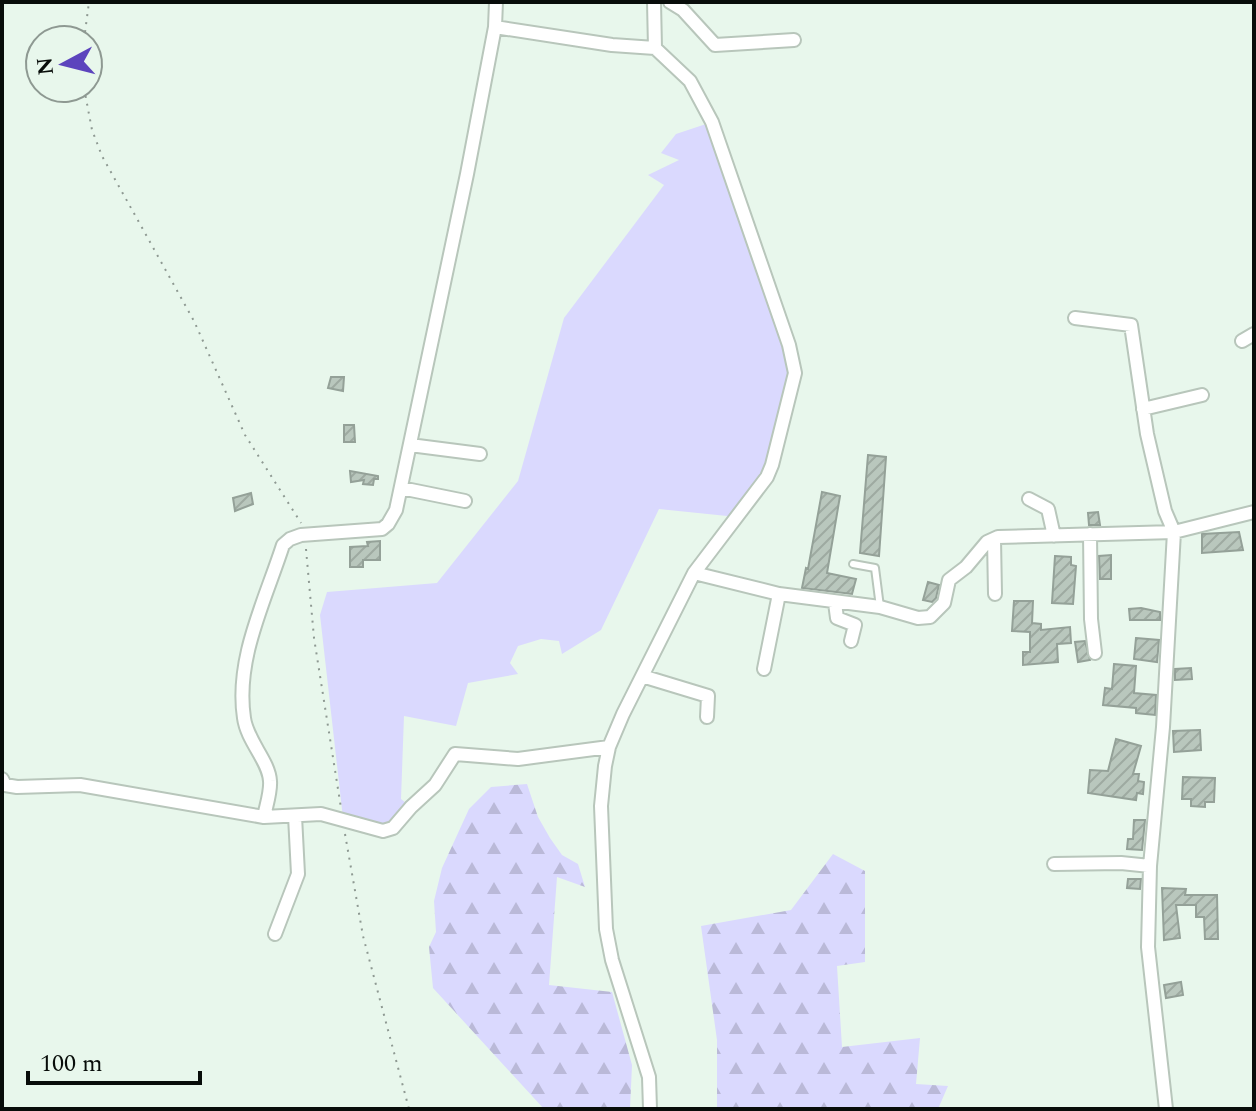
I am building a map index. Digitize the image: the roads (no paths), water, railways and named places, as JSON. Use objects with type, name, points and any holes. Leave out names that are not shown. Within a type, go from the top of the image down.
[{"type":"street","points":[[264,817],[269,776],[247,731],[242,680],[246,657],[283,545],[295,537],[382,529],[392,517],[401,488],[495,27],[496,2]]},
{"type":"street","points":[[654,2],[655,48]]},
{"type":"street","points":[[670,2],[683,10],[715,45],[794,40]]},
{"type":"street","points":[[495,27],[612,45],[655,48],[690,81],[712,122],[794,364],[793,382],[767,477],[694,573],[609,747],[601,806],[606,929],[612,960],[649,1077],[650,1109]]},
{"type":"street","points":[[1075,318],[1131,325],[1147,434],[1165,511],[1174,532],[1163,727],[1150,866],[1148,947],[1166,1109]]},
{"type":"street","points":[[1143,409],[1202,395]]},
{"type":"street","points":[[410,445],[480,454]]},
{"type":"street","points":[[401,488],[465,501]]},
{"type":"street","points":[[1029,499],[1048,509],[1054,536]]},
{"type":"street","points":[[694,573],[779,594],[930,617],[944,603],[949,580],[966,567],[987,542],[994,539],[1174,532],[1254,512]]},
{"type":"street","points":[[1090,534],[1091,619],[1095,653]]},
{"type":"street","points":[[994,539],[995,594]]},
{"type":"street","points":[[764,669],[779,594]]},
{"type":"street","points":[[835,603],[837,618],[855,625],[851,641]]},
{"type":"street","points":[[642,676],[708,696],[707,717]]},
{"type":"street","points":[[3,787],[80,785],[264,817],[334,816],[383,831],[393,828],[435,785],[455,754],[518,759],[609,747]]},
{"type":"street","points":[[275,934],[298,874],[295,816]]},
{"type":"street","points":[[1054,864],[1150,866]]},
{"type":"lane","points":[[853,564],[875,568],[880,607]]}]
